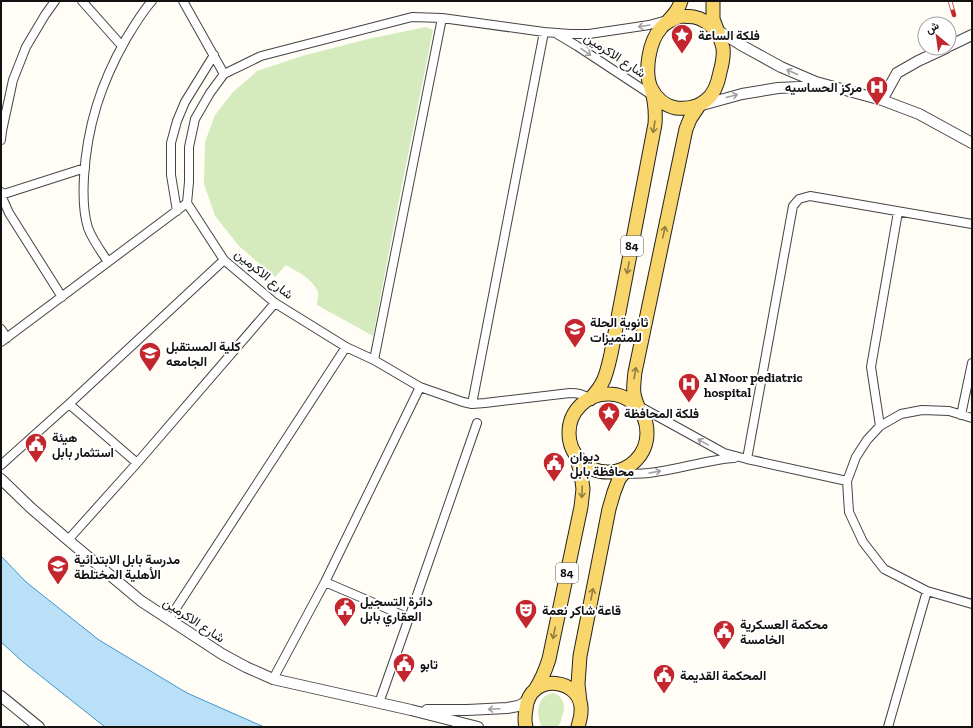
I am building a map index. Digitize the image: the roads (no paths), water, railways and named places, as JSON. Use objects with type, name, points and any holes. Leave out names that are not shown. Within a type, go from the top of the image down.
[{"type":"main road","name":"84","points":[[626,470],[617,472],[603,472],[589,467],[578,458],[572,446],[569,433],[572,420],[579,408],[599,389],[606,376],[655,124],[655,95],[648,82],[647,68],[654,38],[671,21],[680,6],[681,1]]},
{"type":"main road","name":"84","points":[[580,718],[578,671],[580,656],[609,509],[619,479],[641,455],[647,440],[646,423],[637,406],[633,387],[686,129],[698,105],[705,101],[713,93],[722,64],[723,49],[713,19],[713,1]]},
{"type":"main road","points":[[671,21],[694,17],[705,21],[717,32]]},
{"type":"main road","points":[[655,95],[672,107],[683,109],[698,105]]},
{"type":"main road","points":[[590,399],[597,396],[610,394],[622,396],[637,406]]},
{"type":"main road","name":"84","points":[[526,727],[524,720],[526,705],[532,693],[542,680],[549,660],[580,507],[582,489],[581,474],[576,454]]},
{"type":"main road","name":"84","points":[[532,693],[542,685],[551,683],[560,683],[568,687],[575,694],[580,718]]},
{"type":"street","points":[[1,140],[13,80],[26,47],[55,1]]},
{"type":"street","points":[[82,1],[122,46]]},
{"type":"street","points":[[108,262],[96,245],[88,228],[85,212],[83,193],[89,136],[97,104],[107,76],[122,46],[152,1]]},
{"type":"street","points":[[183,1],[224,74]]},
{"type":"street","name":"شارع الاكرمين","points":[[590,399],[579,393],[570,393],[472,404],[455,400],[420,387],[374,360],[346,347],[275,303],[224,260],[187,203],[189,182],[189,147],[195,119],[210,93],[224,74],[261,56],[412,17],[442,18],[544,32],[570,34],[589,34],[671,21]]},
{"type":"street","points":[[374,360],[442,18]]},
{"type":"street","points":[[472,404],[544,32]]},
{"type":"street","name":"شارع الاكرمين","points":[[553,32],[655,95]]},
{"type":"street","points":[[717,32],[781,67],[816,82],[882,100],[919,114],[972,143]]},
{"type":"street","points":[[957,43],[972,36]]},
{"type":"street","points":[[177,211],[171,175],[171,143],[177,121],[185,102],[214,55]]},
{"type":"street","points":[[882,100],[897,73],[929,56]]},
{"type":"street","points":[[698,105],[742,94],[778,88],[829,86]]},
{"type":"street","points":[[1,195],[85,168]]},
{"type":"street","points":[[1,192],[9,213],[62,297]]},
{"type":"street","points":[[743,458],[760,382],[793,206],[799,199],[810,196],[972,224]]},
{"type":"street","points":[[1,329],[4,340],[187,203]]},
{"type":"street","points":[[880,426],[871,367],[898,212]]},
{"type":"street","points":[[1,465],[224,260]]},
{"type":"street","points":[[68,540],[137,463],[275,303]]},
{"type":"street","points":[[169,619],[346,347]]},
{"type":"street","points":[[961,415],[972,363]]},
{"type":"street","points":[[273,679],[325,582],[420,387]]},
{"type":"street","points":[[69,404],[137,463]]},
{"type":"street","points":[[637,406],[724,453],[847,481]]},
{"type":"street","points":[[972,418],[949,411],[922,410],[901,414],[880,426],[867,440],[856,457],[847,481],[849,512],[863,542],[884,569],[927,591],[972,604]]},
{"type":"street","points":[[378,703],[477,423]]},
{"type":"street","points":[[626,470],[633,474],[650,473],[710,461],[743,458]]},
{"type":"street","name":"شارع الاكرمين","points":[[1,479],[31,508],[142,601],[222,654],[246,668],[273,679],[411,710],[478,727]]},
{"type":"street","points":[[325,582],[409,618]]},
{"type":"street","points":[[888,727],[927,591]]},
{"type":"street","name":"شارع الاكرمين","points":[[411,710],[507,708],[524,703],[532,693]]},
{"type":"street","points":[[1,696],[39,727]]},
{"type":"water","points":[[1,556],[26,582],[99,640],[187,693],[264,727],[105,727],[23,662],[1,642]]},
{"type":"railway","points":[[950,1],[954,15]]},
{"type":"place","name":"فلكة الساعة","points":[[682,54]]},
{"type":"place","name":"مركز الحساسيه","points":[[877,106]]},
{"type":"place","name":"ثانوية الحلة للمتميزات","points":[[575,348]]},
{"type":"place","name":"كلية المستقبل الجامعه","points":[[150,372]]},
{"type":"place","name":"Al Noor pediatric hospital","points":[[689,404]]},
{"type":"place","name":"فلكة المحافظة","points":[[609,432]]},
{"type":"place","name":"هيئة استثمار بابل","points":[[36,464]]},
{"type":"place","name":"ديوان محافظة بابل","points":[[554,482]]},
{"type":"place","name":"مدرسة بابل الابتدائية الأهلية المختلطة","points":[[58,586]]},
{"type":"place","name":"دائرة التسجيل العقاري بابل","points":[[345,628]]},
{"type":"place","name":"قاعة شاكر نعمة","points":[[526,630]]},
{"type":"place","name":"محكمة العسكرية الخامسة","points":[[724,650]]},
{"type":"place","name":"تابو","points":[[404,684]]},
{"type":"place","name":"المحكمة القديمة","points":[[664,694]]}]
